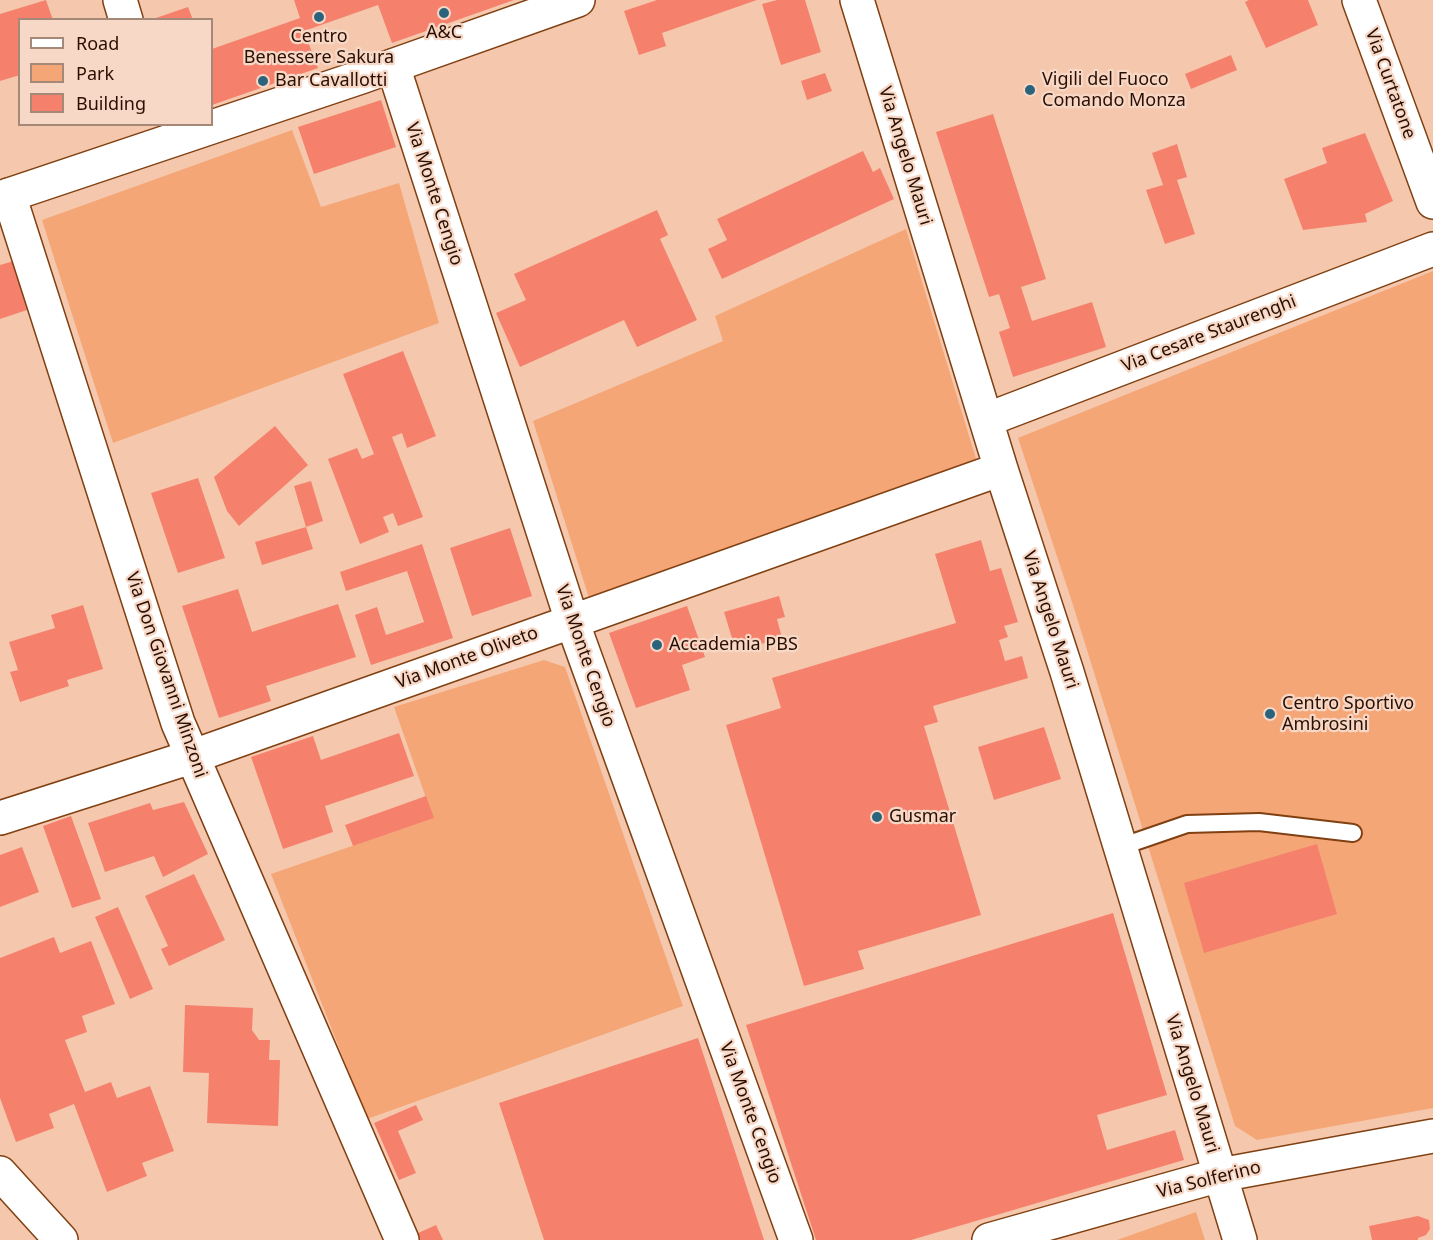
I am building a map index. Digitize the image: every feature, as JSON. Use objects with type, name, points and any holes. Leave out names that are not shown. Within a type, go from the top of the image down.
[{"type":"street","points":[[120,0],[125,18]]},
{"type":"street","points":[[213,119],[393,66],[578,0]]},
{"type":"street","name":"Via Angelo Mauri","points":[[857,0],[1001,469],[1067,672],[1240,1240]]},
{"type":"street","name":"Via Curtatone","points":[[1359,0],[1433,202]]},
{"type":"street","name":"Via Monte Cengio","points":[[393,66],[572,621],[796,1240]]},
{"type":"street","points":[[4,197],[167,133],[191,126]]},
{"type":"street","name":"Via Don Giovanni Minzoni","points":[[4,197],[178,723],[402,1240]]},
{"type":"street","name":"Via Cesare Staurenghi","points":[[986,420],[1433,249]]},
{"type":"street","name":"Via Monte Oliveto","points":[[0,818],[191,757],[1001,469]]},
{"type":"street","name":"Via Solferino","points":[[989,1240],[1220,1175],[1433,1136]]},
{"type":"street","points":[[0,1173],[61,1240]]},
{"type":"lane","points":[[1120,847],[1187,824],[1259,822],[1353,833]]},
{"type":"green space","points":[[292,130],[321,207],[399,183],[439,323],[113,443],[42,220]]},
{"type":"green space","points":[[906,229],[977,462],[589,598],[533,421],[723,341],[715,316]]},
{"type":"green space","name":"Centro Sportivo Ambrosini","points":[[1433,271],[1433,1108],[1257,1140],[1235,1126],[1073,605],[1018,438]]},
{"type":"green space","points":[[544,660],[565,667],[683,1006],[367,1119],[271,874],[433,818],[394,707]]},
{"type":"green space","points":[[1196,1212],[1205,1240],[1117,1240]]},
{"type":"building","points":[[46,0],[52,18],[18,18],[18,76],[0,81],[0,14]]},
{"type":"building","points":[[294,0],[514,0],[392,43],[378,5],[304,31],[318,68],[213,105],[213,49],[300,18]]},
{"type":"building","points":[[657,0],[757,0],[662,33],[666,46],[639,55],[624,11]]},
{"type":"building","points":[[777,0],[805,0],[821,52],[781,65],[762,4]]},
{"type":"building","points":[[1249,0],[1308,0],[1318,25],[1266,48],[1245,2]]},
{"type":"building","points":[[188,7],[192,18],[156,18]]},
{"type":"building","points":[[1231,55],[1237,70],[1191,89],[1185,74]]},
{"type":"building","points":[[825,73],[832,91],[807,100],[801,81]]},
{"type":"building","points":[[381,100],[396,147],[314,174],[298,127]]},
{"type":"building","points":[[993,114],[1046,279],[1021,287],[1032,321],[1092,302],[1106,347],[1013,377],[999,332],[1010,328],[999,294],[989,297],[936,132]]},
{"type":"building","points":[[1365,133],[1393,201],[1365,214],[1367,222],[1303,230],[1284,179],[1327,163],[1322,148]]},
{"type":"building","points":[[1177,144],[1187,177],[1177,180],[1195,234],[1165,244],[1146,190],[1163,185],[1152,153]]},
{"type":"building","points":[[863,151],[873,172],[880,168],[894,199],[722,279],[708,249],[727,240],[717,219]]},
{"type":"building","points":[[657,210],[668,235],[660,239],[697,320],[637,347],[624,320],[520,367],[496,313],[526,300],[514,274]]},
{"type":"building","points":[[14,261],[30,309],[0,319],[0,265]]},
{"type":"building","points":[[403,351],[436,436],[407,448],[402,433],[392,437],[423,517],[398,526],[393,513],[383,517],[389,532],[360,544],[328,459],[357,448],[362,459],[374,454],[343,374]]},
{"type":"building","points":[[275,426],[308,465],[239,526],[227,511],[214,477]]},
{"type":"building","points":[[198,478],[225,558],[178,573],[151,493]]},
{"type":"building","points":[[311,481],[323,521],[306,527],[294,486]]},
{"type":"building","points":[[306,527],[313,549],[262,565],[255,542]]},
{"type":"building","points":[[510,528],[532,596],[472,616],[450,548]]},
{"type":"building","points":[[981,540],[990,571],[1001,568],[1018,622],[1004,626],[1008,637],[999,640],[1005,661],[1022,656],[1028,678],[933,706],[938,722],[924,726],[981,915],[858,951],[864,969],[804,986],[726,725],[781,708],[772,678],[956,623],[935,554]]},
{"type":"building","points":[[422,544],[453,638],[371,665],[355,615],[377,607],[386,635],[424,622],[407,571],[346,591],[340,572]]},
{"type":"building","points":[[238,589],[252,632],[338,604],[356,657],[266,686],[271,701],[219,718],[182,606]]},
{"type":"building","points":[[779,596],[785,617],[777,619],[782,638],[736,651],[724,612]]},
{"type":"building","points":[[83,605],[103,669],[67,680],[69,686],[20,702],[10,672],[18,670],[9,642],[55,628],[51,615]]},
{"type":"building","name":"Accademia PBS","points":[[687,606],[705,657],[682,665],[690,690],[636,708],[609,633]]},
{"type":"building","points":[[1044,727],[1061,779],[994,800],[978,747]]},
{"type":"building","points":[[399,733],[414,776],[325,806],[333,832],[283,849],[251,757],[313,736],[321,760]]},
{"type":"building","points":[[426,796],[434,818],[353,846],[345,825]]},
{"type":"building","points":[[184,802],[208,854],[163,877],[154,856],[105,872],[88,823],[150,803],[153,810]]},
{"type":"building","points":[[71,816],[101,899],[72,908],[43,826]]},
{"type":"building","points":[[1317,844],[1337,914],[1204,953],[1184,883]]},
{"type":"building","points":[[22,847],[39,892],[0,907],[0,855]]},
{"type":"building","points":[[194,874],[225,940],[169,966],[161,949],[168,946],[145,896]]},
{"type":"building","points":[[118,907],[153,989],[130,999],[95,917]]},
{"type":"building","points":[[1113,913],[1167,1095],[1097,1115],[1107,1150],[1175,1130],[1184,1160],[911,1240],[816,1240],[746,1025]]},
{"type":"building","points":[[54,937],[60,953],[91,941],[115,1004],[82,1016],[87,1032],[65,1040],[85,1092],[111,1082],[117,1098],[150,1086],[174,1151],[142,1163],[147,1176],[107,1192],[74,1104],[49,1114],[54,1128],[16,1142],[0,1098],[0,958]]},
{"type":"building","points":[[185,1005],[253,1008],[252,1030],[259,1040],[270,1040],[269,1060],[280,1060],[278,1126],[207,1123],[209,1073],[183,1072]]},
{"type":"building","points":[[698,1038],[764,1240],[544,1240],[499,1103]]},
{"type":"building","points":[[416,1105],[423,1120],[398,1131],[416,1173],[399,1180],[374,1123]]},
{"type":"building","points":[[1418,1216],[1429,1220],[1430,1229],[1418,1240],[1372,1240],[1369,1226]]},
{"type":"building","points":[[436,1225],[443,1240],[419,1240],[416,1234]]},
{"type":"place","name":"A&C","points":[[444,13]]},
{"type":"place","name":"Centro Benessere Sakura","points":[[319,17]]},
{"type":"place","name":"Bar Cavallotti","points":[[263,81]]},
{"type":"place","name":"Vigili del Fuoco Comando Monza","points":[[1030,90]]},
{"type":"place","name":"Accademia PBS","points":[[657,645]]},
{"type":"place","name":"Centro Sportivo Ambrosini","points":[[1270,714]]},
{"type":"place","name":"Gusmar","points":[[877,817]]}]
